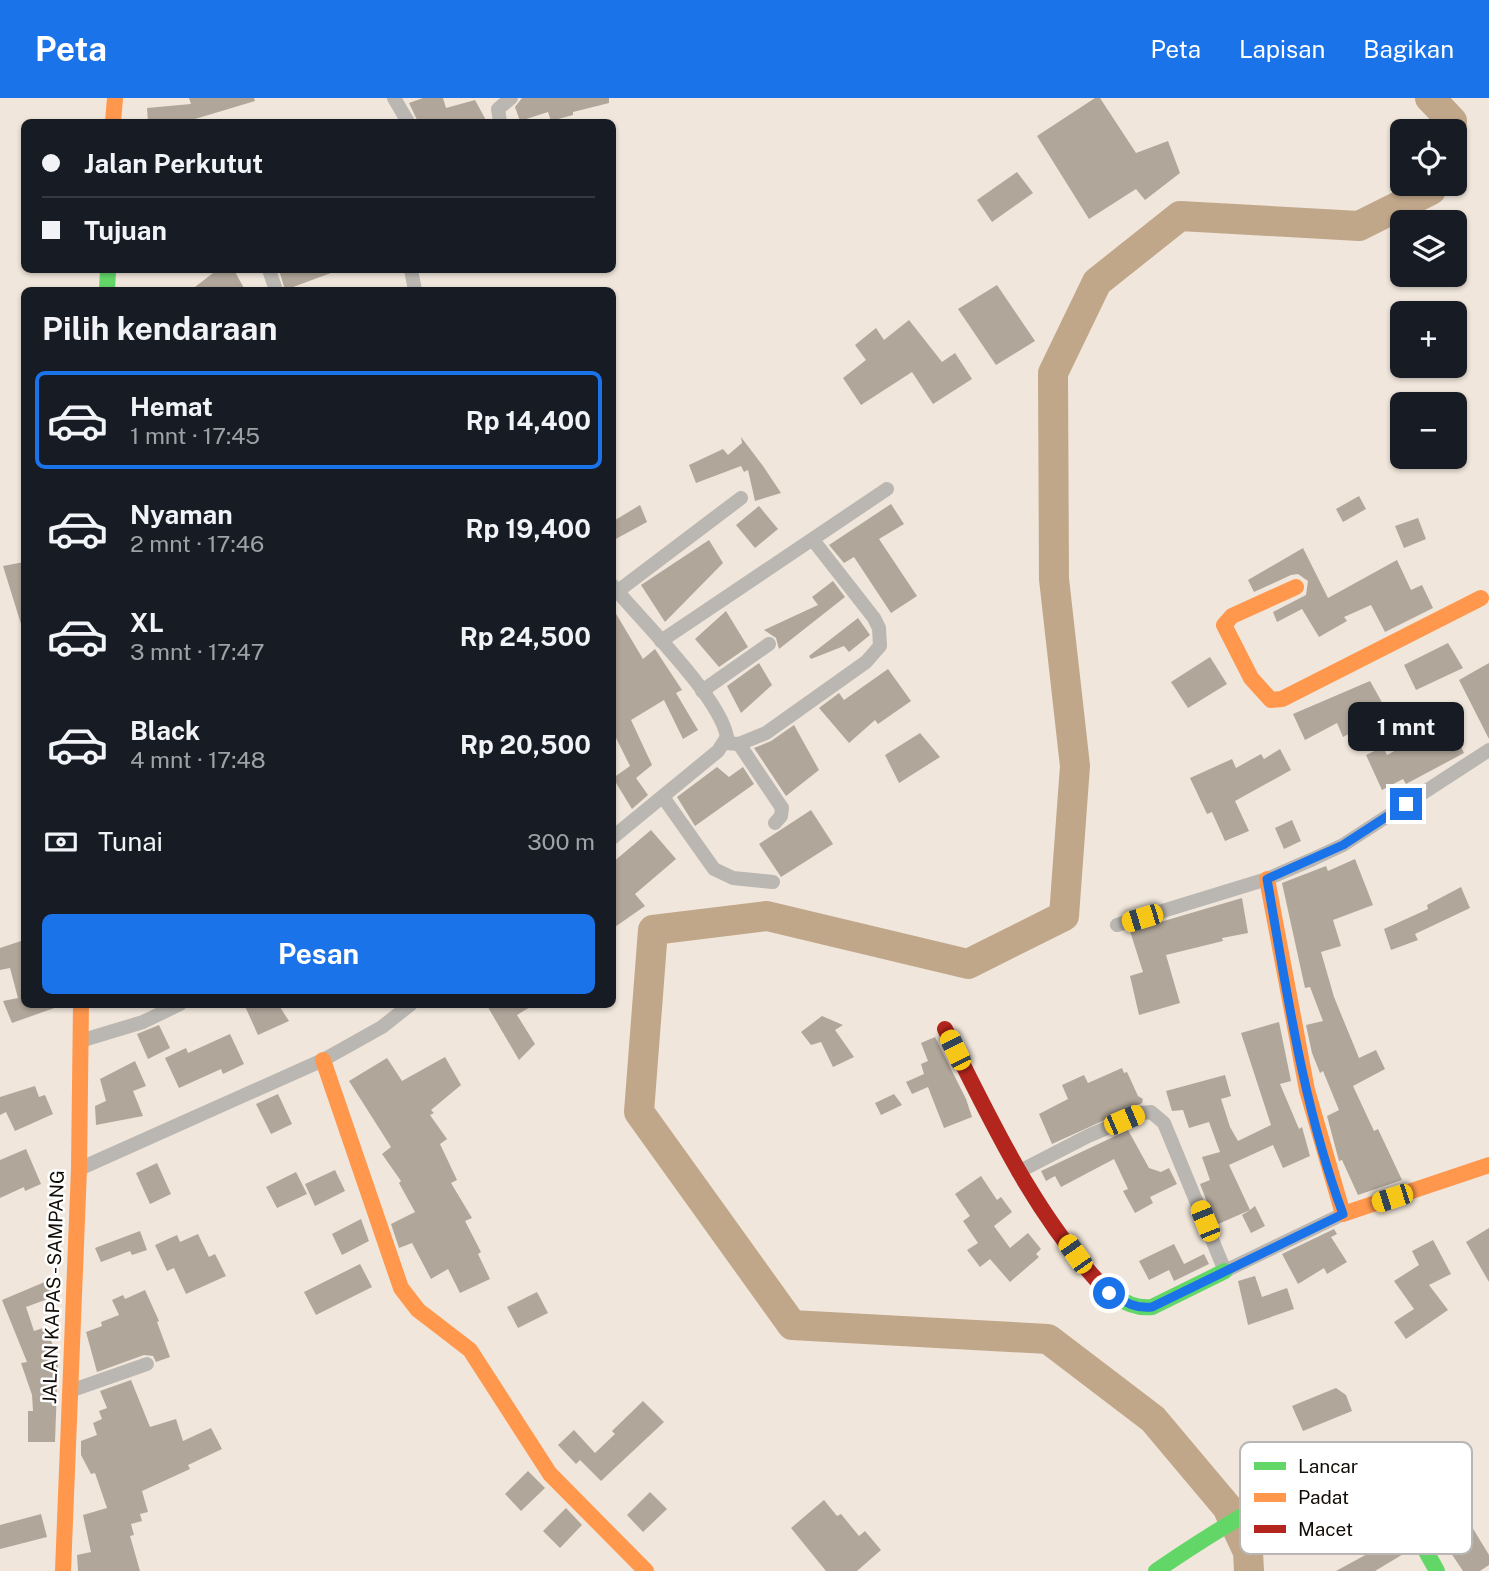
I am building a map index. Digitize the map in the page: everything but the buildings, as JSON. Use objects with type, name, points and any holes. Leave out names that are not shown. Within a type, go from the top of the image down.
[{"type":"street","points":[[113,119],[114,98]]},
{"type":"street","points":[[394,98],[406,119]]},
{"type":"street","points":[[500,119],[498,109],[511,98]]},
{"type":"street","points":[[661,640],[887,489]]},
{"type":"street","points":[[616,587],[741,498]]},
{"type":"street","points":[[616,835],[732,744],[759,737],[799,711],[866,662],[880,646],[879,628],[874,618],[813,540]]},
{"type":"street","points":[[1296,587],[1231,616],[1224,625],[1227,636],[1255,682],[1271,700],[1282,699],[1487,602]]},
{"type":"street","points":[[616,589],[702,691],[725,726],[732,744],[782,808],[781,816],[775,823]]},
{"type":"street","points":[[702,691],[769,644]]},
{"type":"street","points":[[1117,925],[1267,879],[1343,845],[1489,750]]},
{"type":"street","points":[[663,797],[714,869],[733,878],[772,883]]},
{"type":"street","points":[[1267,879],[1305,1087],[1325,1165],[1343,1214]]},
{"type":"street","name":"JALAN KAPAS - SAMPANG","points":[[63,1571],[79,1169],[80,1008]]},
{"type":"street","points":[[80,1041],[143,1022],[172,1008]]},
{"type":"street","points":[[79,1169],[323,1060],[394,1010]]},
{"type":"street","points":[[945,1029],[1018,1172],[1090,1274],[1109,1293],[1142,1308],[1152,1307],[1343,1214],[1489,1166]]},
{"type":"street","points":[[323,1060],[393,1271],[406,1299],[421,1315],[454,1335],[470,1350],[550,1474],[646,1571]]},
{"type":"street","points":[[1018,1172],[1088,1136],[1142,1113],[1151,1112],[1164,1122],[1225,1270]]},
{"type":"street","points":[[69,1391],[147,1364]]},
{"type":"street","points":[[1156,1571],[1240,1520]]},
{"type":"street","points":[[1426,1554],[1437,1571]]},
{"type":"waterway","points":[[1430,98],[1450,119]]},
{"type":"waterway","points":[[1240,1535],[1227,1507],[1153,1419],[1048,1339],[792,1325],[639,1112],[653,930],[767,916],[968,964],[1064,916],[1075,766],[1054,579],[1053,373],[1097,282],[1180,216],[1359,226],[1419,196]]},
{"type":"waterway","points":[[1248,1554],[1249,1571]]},
{"type":"traffic: fast","points":[[107,287],[108,273]]},
{"type":"traffic: fast","points":[[1109,1293],[1135,1306],[1152,1307],[1225,1271]]},
{"type":"traffic: fast","points":[[1156,1571],[1240,1518]]},
{"type":"traffic: fast","points":[[1427,1554],[1437,1571]]},
{"type":"traffic: slow","points":[[113,119],[115,98]]},
{"type":"traffic: slow","points":[[1296,587],[1232,616],[1224,625],[1251,678],[1271,700],[1282,699],[1481,598]]},
{"type":"traffic: slow","points":[[1267,879],[1307,1090],[1343,1214],[1489,1165]]},
{"type":"traffic: slow","points":[[63,1571],[79,1169],[81,1008]]},
{"type":"traffic: slow","points":[[323,1060],[401,1288],[418,1310],[470,1350],[550,1474],[646,1571]]},
{"type":"traffic: jam","points":[[945,1029],[998,1133],[1037,1201],[1059,1234],[1109,1293]]},
{"type":"route","points":[[1109,1293],[1126,1303],[1142,1308],[1152,1307],[1343,1214],[1325,1165],[1305,1087],[1267,879],[1343,845],[1406,804]]}]
